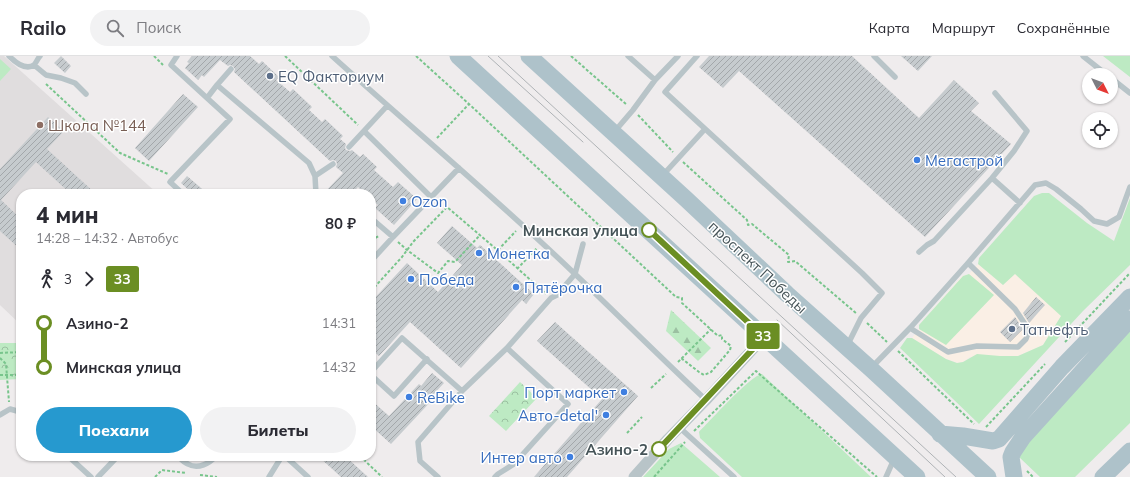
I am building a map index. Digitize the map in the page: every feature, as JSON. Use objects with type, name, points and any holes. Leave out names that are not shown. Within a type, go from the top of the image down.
[{"type":"main road","points":[[458,56],[917,477]]},
{"type":"main road","name":"проспект Победы","points":[[529,56],[988,477]]},
{"type":"main road","points":[[940,434],[963,436],[993,442],[999,439],[1062,367],[1130,298]]},
{"type":"main road","points":[[1014,477],[1011,457],[1023,437],[1130,319]]},
{"type":"main road","points":[[1103,477],[1130,451]]},
{"type":"street","points":[[634,477],[764,337]]},
{"type":"lane","points":[[9,56],[18,64],[27,67],[34,65],[40,56]]},
{"type":"lane","points":[[177,56],[171,66],[230,118],[170,182],[178,189]]},
{"type":"lane","points":[[332,56],[459,168],[575,274],[672,369],[706,400]]},
{"type":"lane","points":[[628,56],[655,80]]},
{"type":"lane","points":[[614,133],[655,80],[678,56]]},
{"type":"lane","points":[[697,56],[665,92],[882,293],[861,318],[846,348]]},
{"type":"lane","points":[[874,56],[895,77]]},
{"type":"lane","points":[[1083,56],[1098,68]]},
{"type":"lane","points":[[34,65],[46,75],[75,83],[86,94]]},
{"type":"lane","points":[[207,98],[231,69]]},
{"type":"lane","points":[[1118,84],[1130,93]]},
{"type":"lane","points":[[217,85],[309,163],[314,176],[315,189]]},
{"type":"lane","points":[[919,252],[934,241],[992,178],[1014,151],[1027,131],[995,93]]},
{"type":"lane","points":[[349,147],[387,106]]},
{"type":"lane","points":[[661,177],[705,129]]},
{"type":"lane","points":[[364,131],[431,197]]},
{"type":"lane","points":[[314,176],[333,164]]},
{"type":"lane","points":[[376,256],[459,168]]},
{"type":"lane","points":[[992,178],[1020,203]]},
{"type":"lane","points":[[871,369],[910,328],[1035,186],[1046,183],[1062,194],[1094,222],[1107,224],[1119,217],[1130,187]]},
{"type":"lane","points":[[376,222],[393,237]]},
{"type":"lane","points":[[438,477],[420,461],[418,442],[462,391],[506,348],[575,274],[583,244]]},
{"type":"lane","points":[[910,328],[948,352],[977,346],[1018,347],[1026,338],[1029,330],[1015,309],[968,263]]},
{"type":"lane","points":[[376,368],[402,338],[462,391]]},
{"type":"lane","points":[[495,477],[514,464],[568,404],[506,348]]},
{"type":"lane","points":[[376,379],[394,396],[427,359]]},
{"type":"lane","points":[[0,415],[10,409],[16,410]]},
{"type":"lane","points":[[680,428],[734,477]]},
{"type":"lane","points":[[886,477],[895,456]]},
{"type":"lane","points":[[73,461],[91,477]]},
{"type":"lane","points":[[98,477],[113,461]]},
{"type":"lane","points":[[184,461],[188,465],[197,467],[211,461]]},
{"type":"lane","points":[[269,477],[280,461]]},
{"type":"lane","points":[[289,461],[308,477]]},
{"type":"path","points":[[285,56],[364,131]]},
{"type":"path","points":[[416,56],[676,297],[682,298],[682,303],[718,336],[722,335],[722,339],[731,346],[730,350],[711,372],[704,375],[681,358]]},
{"type":"path","points":[[571,56],[633,110],[679,158],[748,220],[748,225],[752,224],[789,255],[788,262],[795,261],[857,314]]},
{"type":"path","points":[[45,83],[120,153],[174,177]]},
{"type":"path","points":[[431,143],[469,104]]},
{"type":"path","points":[[376,285],[413,242],[447,207],[498,250],[551,298]]},
{"type":"path","points":[[498,250],[517,230]]},
{"type":"path","points":[[393,237],[407,250],[438,273],[448,261],[455,262],[480,235]]},
{"type":"path","points":[[517,268],[540,244]]},
{"type":"path","points":[[866,323],[976,426]]},
{"type":"path","points":[[651,388],[711,329]]},
{"type":"path","points":[[0,353],[16,352]]},
{"type":"path","points":[[0,358],[6,364],[10,409]]},
{"type":"path","points":[[654,477],[700,424],[756,371],[877,477]]},
{"type":"path","points":[[0,376],[16,375]]},
{"type":"path","points":[[627,433],[642,417]]},
{"type":"path","points":[[365,461],[382,477]]},
{"type":"path","points":[[155,477],[162,470],[189,473]]},
{"type":"path","points":[[196,474],[217,477]]},
{"type":"shaded area","name":"Школа №144","points":[[0,56],[4,56],[152,189],[16,189],[16,320],[0,305]]},
{"type":"shaded area","points":[[978,264],[1003,285],[1015,273],[1062,316],[1043,345],[1018,356],[970,357],[963,362],[958,363],[946,359],[912,338],[919,329],[919,325],[962,276],[969,274]]},
{"type":"green space","points":[[1103,56],[1130,56],[1130,77]]},
{"type":"green space","points":[[0,59],[11,69],[0,81]]},
{"type":"green space","points":[[1042,193],[1049,193],[1087,223],[1114,241],[1130,198],[1130,265],[1083,311],[979,424],[900,348],[907,338],[912,338],[946,359],[957,363],[963,362],[977,354],[1018,356],[1043,345],[1061,316],[1015,274],[1003,285],[978,264],[979,258],[1034,196]]},
{"type":"green space","points":[[969,274],[994,295],[946,345],[919,329],[919,325],[963,276]]},
{"type":"green space","points":[[671,310],[711,348],[698,361],[666,331]]},
{"type":"green space","points":[[1130,325],[1130,423],[1075,477],[1040,477],[1019,457],[1023,443]]},
{"type":"green space","points":[[0,343],[16,343],[16,379],[0,380]]},
{"type":"green space","points":[[762,374],[871,477],[742,477],[700,438],[699,432],[721,409],[749,382]]},
{"type":"green space","points":[[520,382],[537,398],[506,431],[489,416]]},
{"type":"green space","points":[[681,443],[720,477],[643,477],[669,449]]},
{"type":"building","points":[[61,56],[71,66],[65,73],[54,63]]},
{"type":"building","points":[[192,56],[250,56],[259,64],[262,61],[279,77],[276,80],[290,92],[293,89],[312,107],[309,110],[322,122],[325,119],[343,136],[340,139],[346,144],[346,150],[352,150],[360,157],[363,154],[377,167],[374,170],[393,187],[398,182],[417,199],[394,225],[376,209],[378,205],[376,203],[376,189],[360,189],[358,187],[356,189],[328,189],[343,173],[336,167],[336,161],[330,161],[234,72],[235,69],[233,66],[228,66],[220,60],[204,77],[202,75],[198,80],[185,68],[189,63],[187,62]]},
{"type":"building","name":"Мегастрой","points":[[709,56],[852,56],[919,118],[954,80],[979,103],[971,111],[1011,144],[925,237],[739,71],[723,88],[699,67]]},
{"type":"building","points":[[901,56],[932,56],[918,71]]},
{"type":"building","points":[[183,94],[198,107],[149,161],[135,148]]},
{"type":"building","points":[[48,117],[64,131],[47,149],[91,189],[66,189],[36,162],[1,200],[16,214],[16,245],[0,231],[0,169]]},
{"type":"building","points":[[187,176],[202,189],[188,189],[181,183]]},
{"type":"building","points":[[452,226],[477,248],[480,245],[534,294],[526,304],[522,300],[461,368],[410,322],[379,356],[376,353],[376,297],[407,263],[438,292],[462,265],[437,243]]},
{"type":"building","points":[[1036,297],[1045,305],[1029,323],[1023,313]]},
{"type":"building","points":[[1015,317],[1023,329],[1010,342],[1000,332]]},
{"type":"building","points":[[555,322],[638,396],[567,477],[534,477],[602,399],[537,341]]},
{"type":"building","points":[[432,373],[444,383],[432,396],[434,398],[391,444],[376,430],[376,404],[389,416],[419,384],[421,386]]},
{"type":"building","points":[[323,461],[350,461],[368,477],[341,477]]},
{"type":"tram line","points":[[488,56],[583,142]]},
{"type":"tram line","points":[[498,56],[956,477]]},
{"type":"tram line","points":[[777,320],[945,477]]},
{"type":"bus line","name":"33","points":[[649,230],[764,337],[659,449]]},
{"type":"place","name":"EQ Факториум","points":[[270,76]]},
{"type":"place","name":"Школа №144","points":[[40,125]]},
{"type":"place","name":"Мегастрой","points":[[917,160]]},
{"type":"place","name":"Ozon","points":[[403,201]]},
{"type":"place","name":"Минская улица","points":[[649,230]]},
{"type":"place","name":"Монетка","points":[[479,253]]},
{"type":"place","name":"Победа","points":[[411,279]]},
{"type":"place","name":"Пятёрочка","points":[[516,287]]},
{"type":"place","name":"Татнефть","points":[[1012,329]]},
{"type":"place","name":"Порт маркет","points":[[624,392]]},
{"type":"place","name":"ReBike","points":[[409,397]]},
{"type":"place","name":"Авто-detal'","points":[[606,415]]},
{"type":"place","name":"Азино-2","points":[[659,449]]},
{"type":"place","name":"Интер авто","points":[[570,457]]}]
